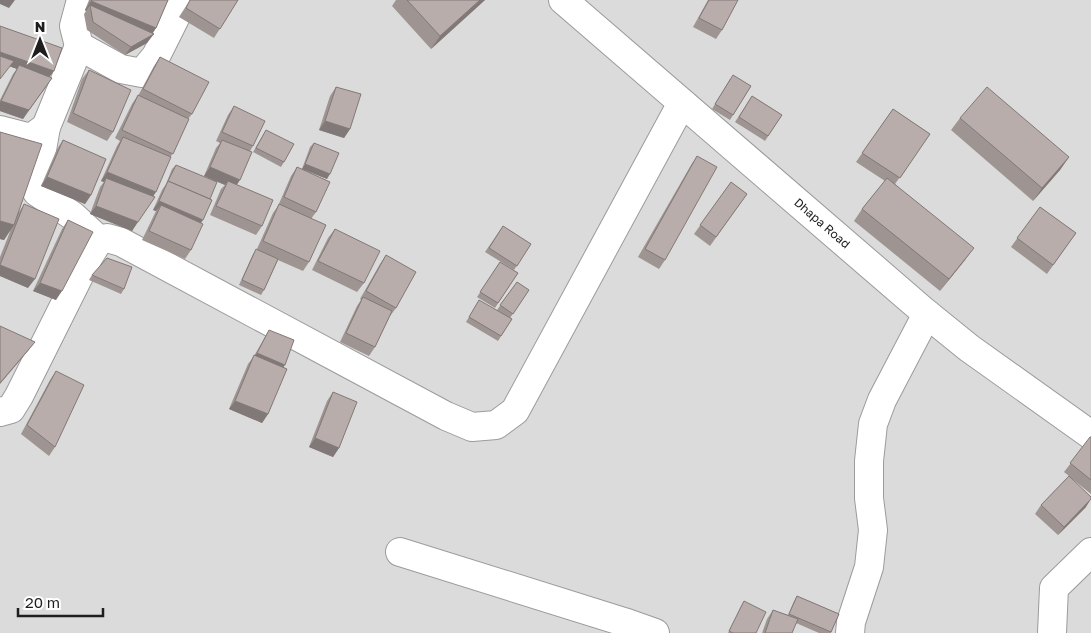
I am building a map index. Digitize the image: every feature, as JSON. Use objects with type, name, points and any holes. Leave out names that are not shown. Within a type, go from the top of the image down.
[{"type":"street","points":[[81,0],[74,26],[79,46],[46,127],[36,184],[37,192],[73,216],[99,240]]},
{"type":"street","points":[[79,46],[121,69],[142,73],[156,56],[184,0]]},
{"type":"street","name":"Dhapa Road","points":[[563,0],[968,348],[1091,435]]},
{"type":"street","points":[[0,412],[11,409],[19,396],[88,258],[99,240],[106,238],[121,242],[446,416],[472,427],[496,424],[515,411],[682,103]]},
{"type":"street","points":[[0,130],[31,138],[46,127]]},
{"type":"street","points":[[850,633],[851,622],[869,567],[873,530],[869,461],[873,424],[882,400],[927,314]]},
{"type":"street","points":[[400,552],[655,633]]},
{"type":"street","points":[[1052,633],[1054,588],[1091,552]]},
{"type":"shaded area","points":[[0,0],[1091,0],[1091,633],[0,633]]},
{"type":"building","points":[[92,0],[168,0],[156,28]]},
{"type":"building","points":[[190,0],[238,0],[220,29],[186,8]]},
{"type":"building","points":[[407,0],[480,0],[440,36]]},
{"type":"building","points":[[709,0],[738,0],[722,30],[699,18]]},
{"type":"building","points":[[90,5],[154,34],[131,47],[93,22]]},
{"type":"building","points":[[0,26],[62,48],[54,71],[0,52]]},
{"type":"building","points":[[0,56],[14,61],[0,79]]},
{"type":"building","points":[[160,57],[209,82],[192,114],[143,89]]},
{"type":"building","points":[[19,65],[52,78],[29,110],[1,101]]},
{"type":"building","points":[[89,70],[131,90],[113,132],[73,113]]},
{"type":"building","points":[[733,75],[751,86],[733,115],[715,104]]},
{"type":"building","points":[[336,87],[361,94],[350,129],[325,121]]},
{"type":"building","points":[[987,87],[1069,157],[1042,188],[960,118]]},
{"type":"building","points":[[138,95],[189,119],[173,154],[122,130]]},
{"type":"building","points":[[752,96],[782,115],[768,136],[739,117]]},
{"type":"building","points":[[234,106],[265,121],[253,146],[222,132]]},
{"type":"building","points":[[893,109],[930,134],[900,178],[862,153]]},
{"type":"building","points":[[266,130],[294,144],[284,162],[256,148]]},
{"type":"building","points":[[0,132],[42,144],[14,225],[0,221]]},
{"type":"building","points":[[123,137],[171,157],[156,192],[107,172]]},
{"type":"building","points":[[63,140],[106,159],[91,195],[47,177]]},
{"type":"building","points":[[222,140],[252,152],[240,180],[210,167]]},
{"type":"building","points":[[314,143],[339,153],[330,174],[305,164]]},
{"type":"building","points":[[697,156],[717,167],[665,260],[645,249]]},
{"type":"building","points":[[176,165],[217,182],[210,199],[168,181]]},
{"type":"building","points":[[297,167],[330,182],[316,212],[284,197]]},
{"type":"building","points":[[106,178],[155,197],[138,222],[96,206]]},
{"type":"building","points":[[887,178],[974,248],[949,279],[862,209]]},
{"type":"building","points":[[168,181],[212,200],[203,220],[159,201]]},
{"type":"building","points":[[228,181],[273,200],[262,226],[216,206]]},
{"type":"building","points":[[731,182],[747,194],[716,237],[700,225]]},
{"type":"building","points":[[24,204],[59,219],[35,279],[0,265]]},
{"type":"building","points":[[279,204],[326,225],[309,262],[263,241]]},
{"type":"building","points":[[161,205],[203,224],[191,250],[149,231]]},
{"type":"building","points":[[1040,207],[1076,233],[1053,265],[1017,238]]},
{"type":"building","points":[[68,220],[93,232],[62,291],[40,283]]},
{"type":"building","points":[[503,226],[531,244],[517,266],[489,248]]},
{"type":"building","points":[[335,229],[380,251],[364,283],[318,261]]},
{"type":"building","points":[[256,249],[278,259],[264,290],[242,280]]},
{"type":"building","points":[[386,255],[416,272],[396,308],[366,291]]},
{"type":"building","points":[[107,258],[132,267],[124,289],[92,275]]},
{"type":"building","points":[[500,262],[518,273],[498,303],[480,292]]},
{"type":"building","points":[[517,282],[529,290],[513,314],[500,305]]},
{"type":"building","points":[[363,297],[392,311],[375,347],[346,333]]},
{"type":"building","points":[[479,300],[512,319],[501,336],[469,317]]},
{"type":"building","points":[[0,326],[35,342],[0,383]]},
{"type":"building","points":[[269,330],[294,340],[285,365],[257,353]]},
{"type":"building","points":[[254,355],[287,369],[268,414],[235,401]]},
{"type":"building","points":[[56,371],[84,385],[55,447],[27,425]]},
{"type":"building","points":[[333,392],[357,402],[339,448],[315,438]]},
{"type":"building","points":[[1091,437],[1091,480],[1070,463]]},
{"type":"building","points":[[1069,476],[1091,499],[1064,527],[1041,505]]},
{"type":"building","points":[[797,596],[839,614],[831,632],[789,614]]},
{"type":"building","points":[[744,601],[766,612],[756,633],[733,633],[729,631]]},
{"type":"building","points":[[773,610],[798,619],[792,633],[765,633]]}]
